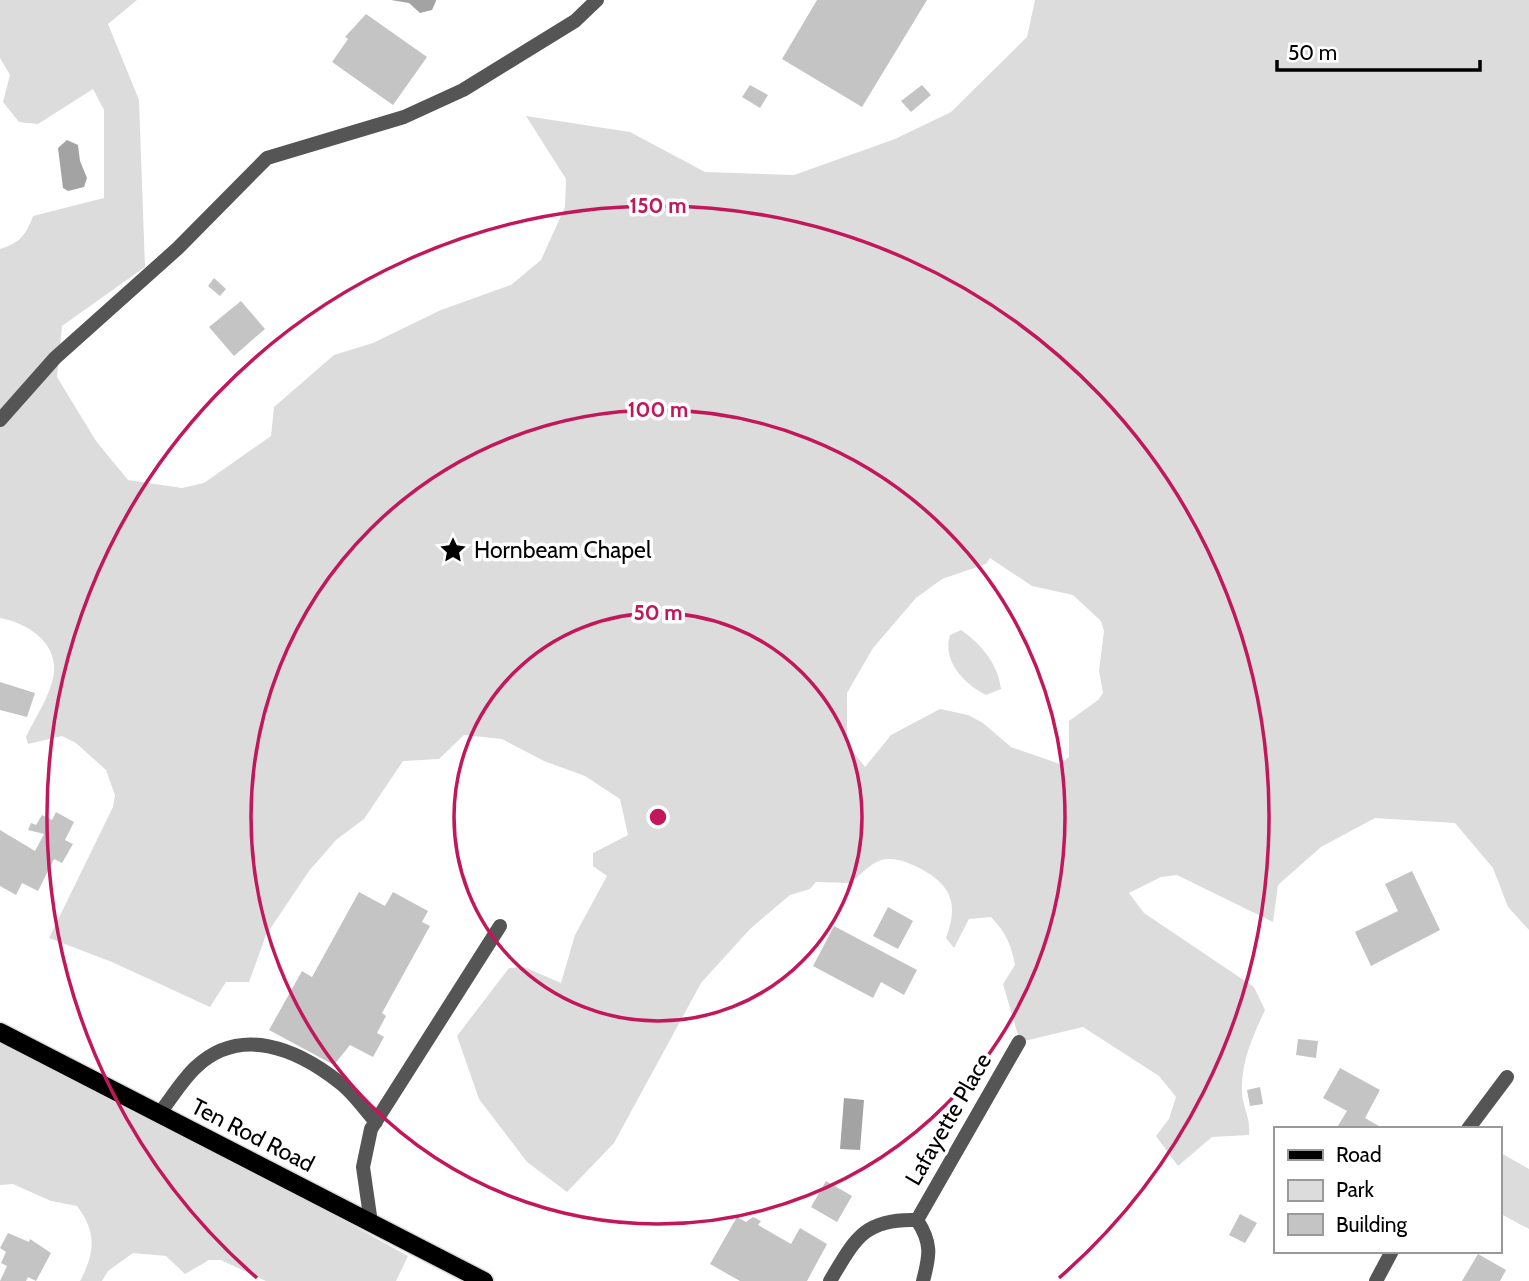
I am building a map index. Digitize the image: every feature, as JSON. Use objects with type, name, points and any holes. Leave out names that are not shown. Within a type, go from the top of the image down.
[{"type":"main road","name":"Ten Rod Road","points":[[0,1032],[484,1281]]},
{"type":"street","points":[[0,420],[55,358],[178,248],[267,158],[404,117],[463,90],[575,21],[597,0]]},
{"type":"street","points":[[371,1223],[363,1167],[376,1122],[500,926]]},
{"type":"street","points":[[159,1114],[197,1066],[227,1047],[261,1042],[298,1056],[340,1082],[376,1122]]},
{"type":"street","name":"Lafayette Place","points":[[916,1220],[1019,1042]]},
{"type":"street","points":[[1470,1127],[1507,1077]]},
{"type":"street","name":"Lafayette Place","points":[[831,1281],[855,1240],[872,1226],[892,1219],[916,1220]]},
{"type":"street","name":"Lafayette Place","points":[[916,1220],[931,1249],[923,1281]]},
{"type":"street","points":[[1376,1281],[1391,1253]]},
{"type":"green space","points":[[0,0],[137,0],[108,24],[139,100],[145,267],[62,326],[57,377],[96,441],[128,480],[182,488],[204,483],[271,436],[274,407],[334,355],[373,343],[441,310],[511,285],[541,260],[565,207],[566,179],[526,116],[630,132],[705,172],[794,175],[895,139],[951,112],[1027,37],[1035,0],[1529,0],[1529,930],[1508,907],[1493,868],[1455,823],[1375,818],[1321,847],[1278,885],[1273,922],[1177,875],[1161,877],[1129,893],[1144,913],[1254,987],[1265,1010],[1243,1069],[1242,1097],[1249,1123],[1249,1135],[1212,1137],[1178,1166],[1156,1136],[1169,1119],[1176,1097],[1159,1076],[1083,1027],[1020,1042],[1003,984],[1015,965],[1010,945],[1001,928],[991,917],[969,919],[954,948],[946,938],[952,907],[947,891],[941,883],[906,862],[881,860],[867,868],[851,883],[816,882],[810,889],[790,895],[750,929],[701,983],[614,1143],[567,1192],[527,1162],[479,1099],[457,1036],[509,968],[524,967],[561,983],[575,935],[607,876],[593,866],[593,853],[628,835],[620,799],[585,776],[544,761],[502,739],[464,735],[439,759],[403,761],[364,819],[336,840],[309,871],[266,935],[249,982],[226,982],[210,1007],[112,962],[49,938],[113,807],[115,795],[106,770],[76,743],[62,736],[28,744],[26,737],[52,683],[52,655],[35,633],[18,623],[0,618],[0,249],[13,244],[21,237],[33,216],[104,198],[104,110],[93,89],[38,124],[19,122],[3,102],[10,75],[0,58]],"holes":[[[990,558],[1032,586],[1073,595],[1101,621],[1104,631],[1099,671],[1103,693],[1098,700],[1069,721],[1069,757],[1060,764],[1011,747],[983,723],[968,715],[940,709],[891,735],[865,767],[847,744],[847,693],[873,648],[916,598],[942,579],[986,564]]]},
{"type":"green space","points":[[961,630],[976,642],[993,663],[1001,689],[986,695],[970,685],[957,671],[952,663],[948,645],[950,635]]},
{"type":"green space","points":[[0,1035],[98,1084],[408,1256],[396,1281],[266,1281],[221,1260],[209,1260],[185,1274],[166,1256],[133,1253],[108,1271],[102,1281],[80,1281],[89,1261],[92,1243],[88,1225],[77,1206],[51,1201],[13,1184],[0,1185]]},
{"type":"green space","points":[[1501,1153],[1529,1169],[1529,1229],[1501,1214]]},
{"type":"shaded area","points":[[391,0],[436,1],[432,10],[420,13],[409,3]]},
{"type":"shaded area","points":[[67,140],[78,145],[80,161],[87,178],[84,187],[68,191],[63,188],[58,148]]},
{"type":"shaded area","points":[[844,1098],[864,1100],[860,1150],[840,1149]]},
{"type":"building","points":[[817,0],[927,0],[862,107],[782,59]]},
{"type":"building","points":[[366,14],[427,57],[393,105],[332,62],[348,39],[345,37]]},
{"type":"building","points":[[750,85],[768,95],[760,108],[742,97]]},
{"type":"building","points":[[922,85],[931,95],[911,112],[901,101]]},
{"type":"building","points":[[214,278],[226,289],[220,296],[208,286]]},
{"type":"building","points":[[241,301],[265,329],[234,356],[209,327]]},
{"type":"building","points":[[0,682],[35,693],[27,717],[0,710]]},
{"type":"building","points":[[56,812],[74,822],[65,840],[73,844],[62,863],[54,859],[38,891],[22,883],[16,895],[0,886],[0,830],[35,851],[44,834],[28,830],[31,823],[36,825],[42,815],[52,820]]},
{"type":"building","points":[[1412,871],[1440,930],[1371,966],[1355,932],[1398,911],[1385,884]]},
{"type":"building","points":[[359,892],[385,906],[393,892],[428,911],[422,922],[430,926],[382,1013],[386,1016],[377,1033],[384,1037],[373,1057],[350,1045],[334,1065],[269,1030],[302,971],[312,977]]},
{"type":"building","points":[[888,907],[913,921],[898,949],[873,936]]},
{"type":"building","points":[[834,926],[917,970],[904,995],[881,982],[873,998],[813,966]]},
{"type":"building","points":[[1298,1039],[1318,1041],[1316,1058],[1296,1055]]},
{"type":"building","points":[[1340,1068],[1380,1090],[1365,1118],[1381,1127],[1337,1127],[1347,1111],[1323,1098]]},
{"type":"building","points":[[1260,1087],[1263,1104],[1250,1106],[1247,1090]]},
{"type":"building","points":[[826,1181],[852,1196],[837,1222],[811,1207]]},
{"type":"building","points":[[1240,1214],[1257,1223],[1245,1243],[1229,1235]]},
{"type":"building","points":[[737,1217],[746,1222],[753,1217],[761,1221],[758,1225],[791,1244],[800,1228],[827,1244],[807,1281],[740,1281],[710,1264]]},
{"type":"building","points":[[8,1233],[29,1242],[30,1239],[51,1253],[36,1281],[28,1277],[26,1281],[0,1281],[7,1266],[1,1263],[6,1252],[0,1248]]},
{"type":"building","points":[[1478,1254],[1506,1270],[1500,1281],[1462,1281]]},
{"type":"place","name":"Hornbeam Chapel","points":[[453,550]]}]
